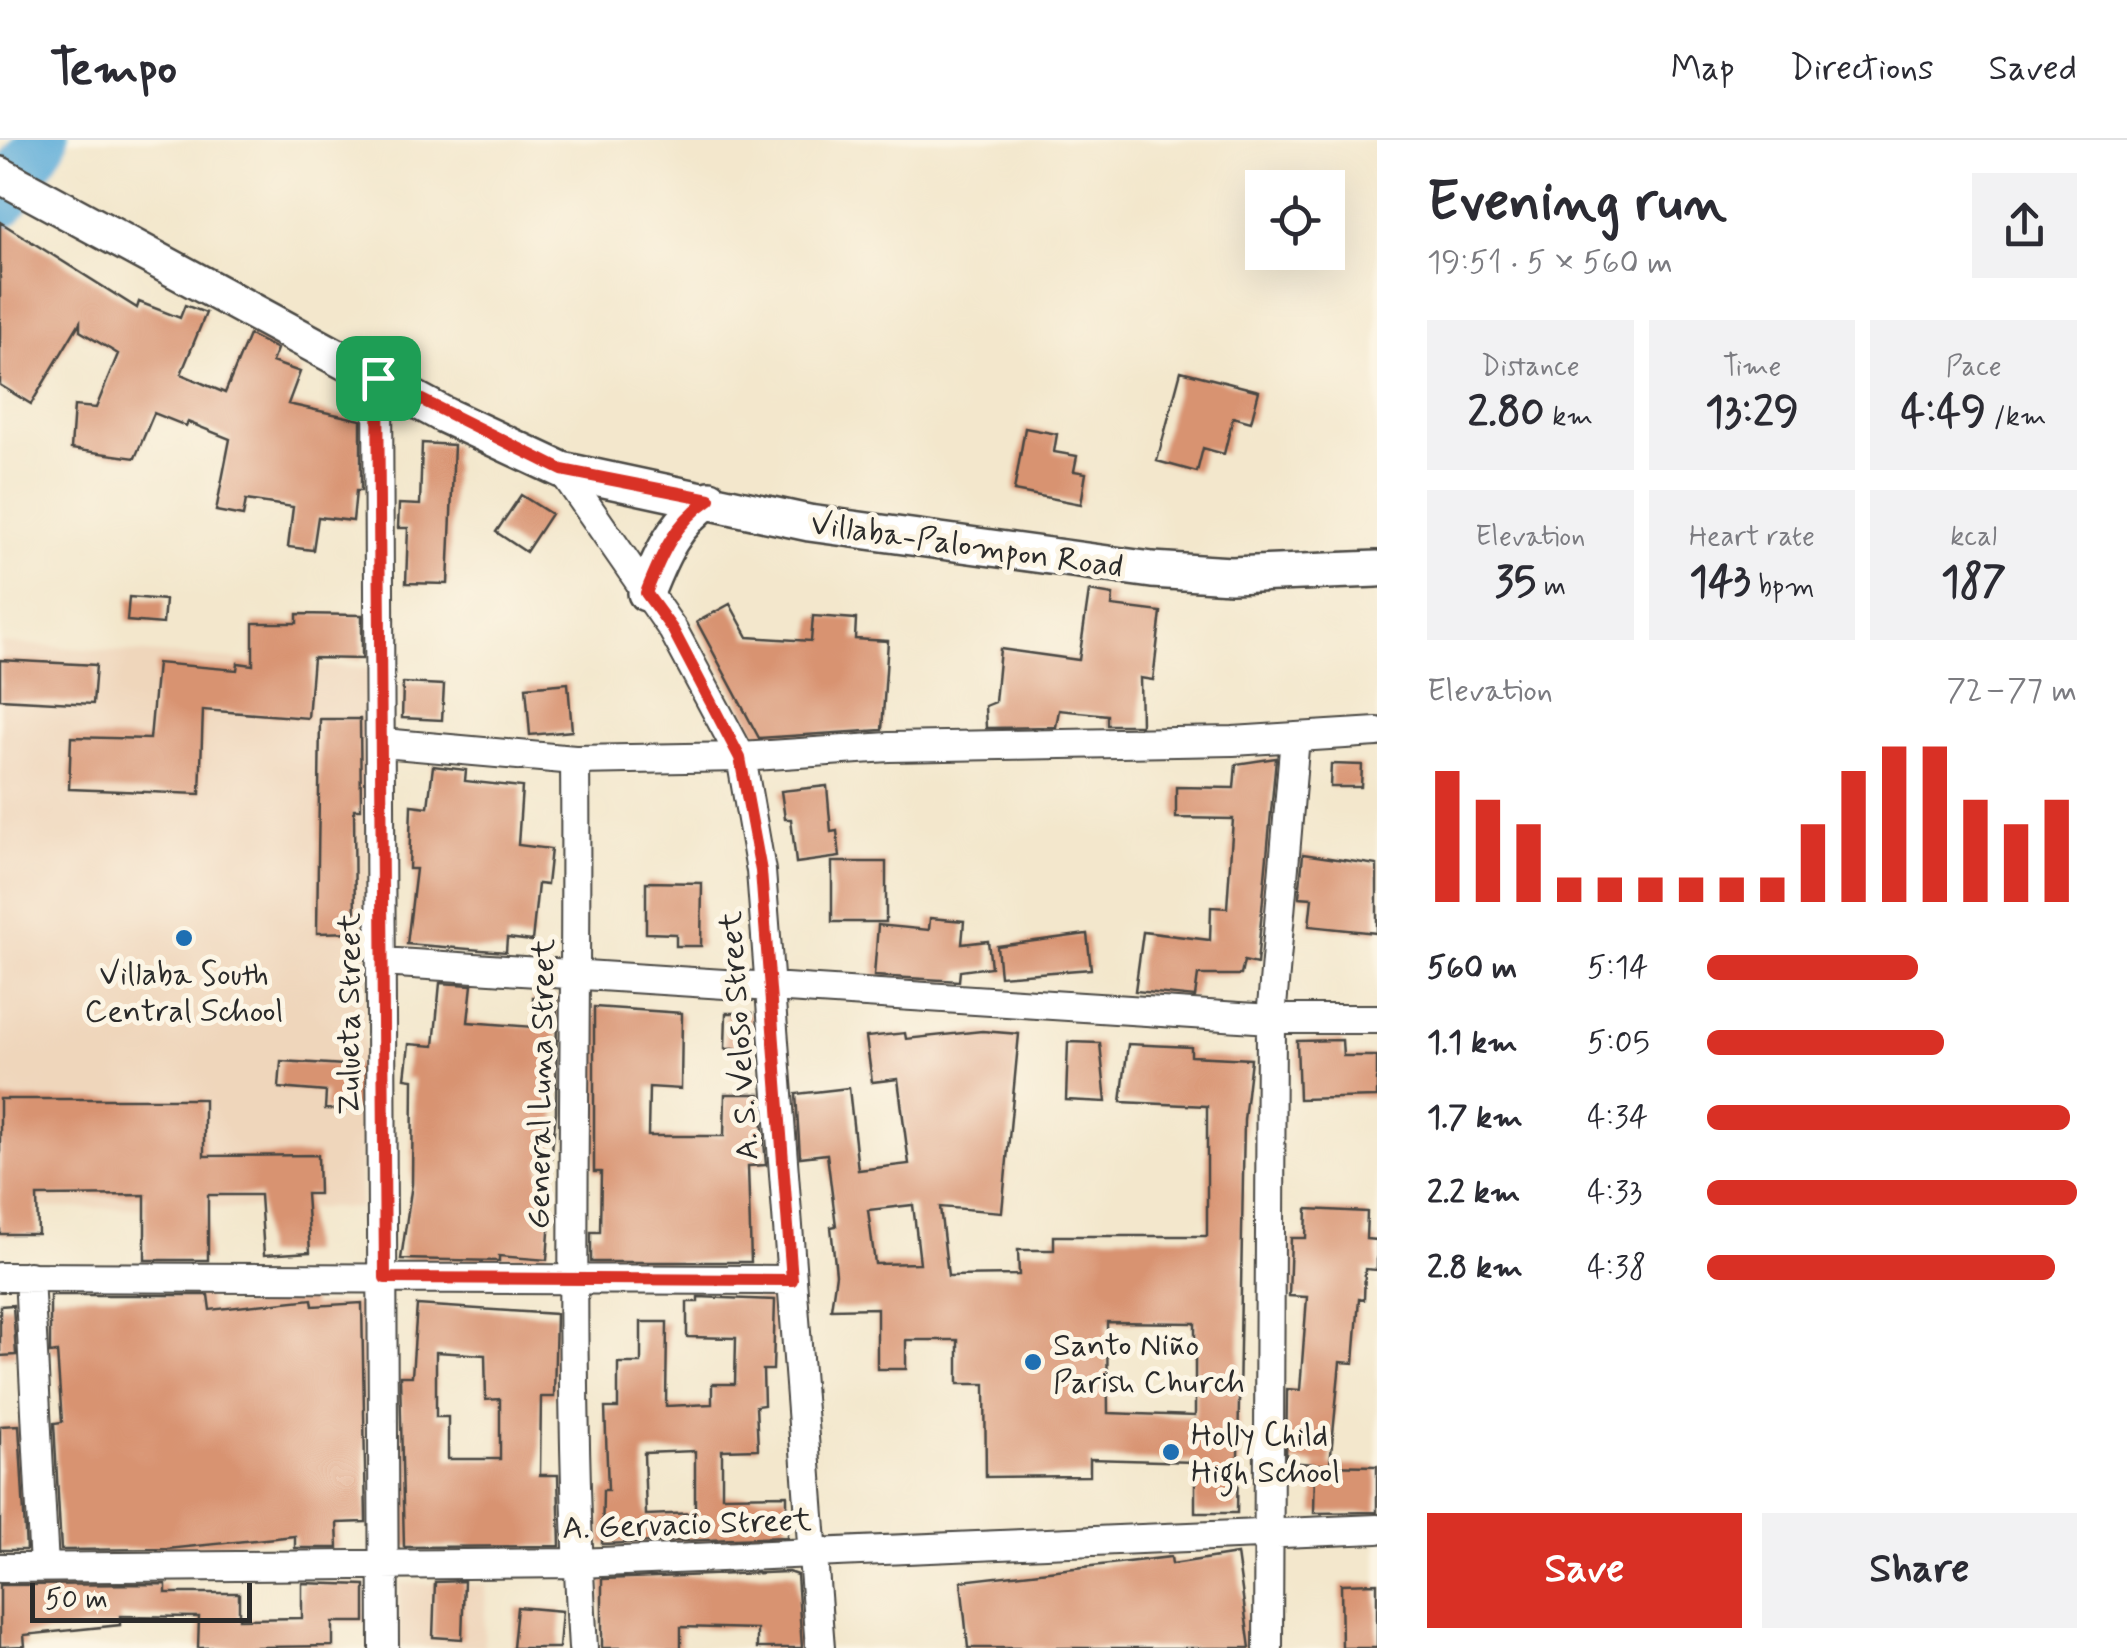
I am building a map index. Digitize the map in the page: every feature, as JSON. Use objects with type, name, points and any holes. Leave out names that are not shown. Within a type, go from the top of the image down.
[{"type":"main road","name":"Villaba-Palompon Road","points":[[12,183],[378,378],[562,470],[809,523],[1152,570],[1231,575],[1377,569]]},
{"type":"main road","points":[[646,593],[662,552],[688,514],[710,499]]},
{"type":"street","name":"Zulueta Street","points":[[378,378],[383,743],[384,1648]]},
{"type":"street","name":"A. S. Veloso Street","points":[[562,470],[673,630],[740,758],[761,871],[820,1648]]},
{"type":"street","points":[[383,743],[575,760],[740,758],[888,747],[1377,732]]},
{"type":"street","points":[[1268,1648],[1271,1019],[1296,737]]},
{"type":"street","name":"General Luna Street","points":[[575,760],[578,973],[572,1282],[583,1648]]},
{"type":"street","points":[[382,962],[1271,1019],[1377,1018]]},
{"type":"street","points":[[29,1276],[44,1567]]},
{"type":"street","points":[[0,1277],[792,1280]]},
{"type":"street","name":"A. Gervacio Street","points":[[0,1568],[578,1564],[1377,1529]]},
{"type":"shaded area","name":"Villaba South Central School","points":[[0,643],[374,669],[360,1208],[0,1208]]},
{"type":"shaded area","points":[[400,1583],[486,1585],[484,1648],[399,1646]]},
{"type":"building","points":[[0,222],[137,308],[139,302],[180,318],[185,305],[206,313],[181,374],[225,393],[249,335],[277,349],[272,362],[300,372],[288,404],[361,420],[361,491],[356,491],[353,521],[318,517],[313,550],[288,547],[293,507],[246,500],[243,516],[216,511],[230,439],[154,413],[135,458],[71,449],[74,406],[96,408],[118,354],[80,331],[80,322],[31,404],[0,385]]},
{"type":"building","points":[[1181,371],[1259,391],[1251,422],[1233,417],[1224,454],[1203,448],[1197,472],[1157,461]]},
{"type":"building","points":[[1025,428],[1057,434],[1054,452],[1077,456],[1074,471],[1086,473],[1081,504],[1014,491]]},
{"type":"building","points":[[422,443],[454,445],[448,584],[406,583],[408,528],[398,528],[399,504],[420,505]]},
{"type":"building","points":[[521,495],[551,514],[526,552],[496,532]]},
{"type":"building","points":[[1089,591],[1113,595],[1112,606],[1161,612],[1153,680],[1140,678],[1141,725],[1107,725],[1107,715],[1059,710],[1056,727],[986,728],[985,706],[995,702],[1000,649],[1079,660]]},
{"type":"building","points":[[129,597],[165,600],[163,624],[127,621]]},
{"type":"building","points":[[730,604],[748,637],[811,641],[813,616],[856,619],[855,639],[888,641],[882,730],[759,738],[697,622]]},
{"type":"building","points":[[297,614],[362,615],[362,659],[313,658],[308,718],[203,710],[200,794],[69,789],[71,737],[150,739],[157,663],[237,670],[238,663],[253,665],[253,623],[297,623]]},
{"type":"building","points":[[0,660],[96,665],[93,704],[0,699]]},
{"type":"building","points":[[403,683],[444,685],[442,720],[402,718]]},
{"type":"building","points":[[568,683],[572,731],[530,735],[526,687]]},
{"type":"building","points":[[320,719],[360,719],[361,809],[354,809],[355,932],[317,933]]},
{"type":"building","points":[[1276,758],[1257,964],[1244,961],[1241,975],[1198,975],[1195,997],[1135,991],[1143,932],[1210,940],[1211,907],[1227,908],[1233,819],[1176,818],[1176,787],[1234,788],[1236,764]]},
{"type":"building","points":[[1331,764],[1362,765],[1361,787],[1330,787]]},
{"type":"building","points":[[433,766],[466,770],[465,781],[522,787],[518,845],[551,849],[547,885],[538,884],[532,941],[507,938],[506,952],[407,944],[416,869],[409,869],[411,805],[428,807]]},
{"type":"building","points":[[827,786],[831,832],[837,831],[840,857],[796,863],[791,819],[785,819],[781,791]]},
{"type":"building","points":[[1303,854],[1377,865],[1377,933],[1309,926],[1312,898],[1299,897]]},
{"type":"building","points":[[832,862],[886,862],[886,922],[832,922]]},
{"type":"building","points":[[646,882],[702,883],[701,946],[676,946],[676,934],[646,933]]},
{"type":"building","points":[[930,918],[964,921],[962,944],[988,941],[991,967],[960,971],[959,981],[874,976],[878,925],[929,930]]},
{"type":"building","points":[[1087,934],[1091,969],[1000,976],[997,946]]},
{"type":"building","points":[[440,983],[472,985],[468,1022],[533,1027],[533,997],[557,997],[556,1112],[551,1160],[540,1159],[541,1218],[550,1219],[547,1260],[499,1256],[499,1261],[401,1259],[412,1184],[413,1079],[405,1078],[409,1044],[434,1046]]},
{"type":"building","points":[[594,1007],[682,1013],[681,1089],[649,1087],[648,1136],[724,1136],[725,1094],[760,1094],[766,1165],[748,1166],[751,1262],[591,1262],[591,1232],[600,1232],[601,1172],[594,1172]]},
{"type":"building","points":[[726,1013],[752,1013],[751,1049],[725,1049]]},
{"type":"building","points":[[982,1031],[1019,1034],[1002,1212],[940,1207],[948,1276],[1019,1275],[1018,1250],[1054,1250],[1054,1236],[1207,1236],[1207,1106],[1121,1102],[1128,1044],[1191,1047],[1191,1056],[1251,1059],[1244,1120],[1237,1513],[1195,1513],[1195,1462],[1090,1459],[1090,1476],[986,1477],[985,1384],[958,1384],[958,1340],[906,1340],[906,1369],[877,1369],[877,1308],[831,1309],[836,1274],[831,1227],[836,1226],[827,1154],[800,1157],[796,1094],[849,1088],[858,1170],[909,1164],[898,1079],[872,1082],[866,1037],[905,1033],[906,1039]],"holes":[[[913,1205],[920,1263],[875,1264],[868,1210]],[[1107,1322],[1195,1323],[1195,1416],[1108,1413]]]},
{"type":"building","points":[[1342,1040],[1343,1056],[1377,1056],[1377,1097],[1299,1099],[1297,1041]]},
{"type":"building","points":[[1068,1042],[1100,1043],[1106,1102],[1066,1100]]},
{"type":"building","points":[[281,1061],[360,1066],[358,1110],[325,1109],[326,1092],[279,1088]]},
{"type":"building","points":[[0,1099],[204,1099],[204,1156],[318,1155],[319,1194],[306,1194],[310,1252],[264,1255],[260,1195],[208,1195],[208,1260],[145,1260],[145,1195],[37,1196],[38,1234],[0,1234]]},
{"type":"building","points":[[1307,1209],[1367,1212],[1366,1239],[1377,1240],[1377,1270],[1365,1269],[1364,1300],[1359,1299],[1354,1363],[1340,1362],[1330,1465],[1286,1462],[1287,1389],[1300,1390],[1307,1297],[1289,1296],[1291,1238],[1306,1238]]},
{"type":"building","points":[[50,1295],[208,1295],[210,1310],[312,1299],[313,1306],[362,1303],[366,1522],[337,1523],[338,1548],[295,1548],[295,1536],[167,1549],[61,1550],[54,1423],[62,1422],[57,1352],[50,1353]]},
{"type":"building","points":[[698,1297],[775,1300],[773,1370],[763,1370],[764,1405],[756,1406],[758,1449],[722,1450],[722,1496],[787,1495],[787,1537],[602,1544],[603,1490],[608,1490],[605,1408],[618,1408],[618,1363],[641,1363],[641,1322],[667,1322],[666,1406],[712,1404],[712,1384],[735,1384],[736,1338],[687,1337],[687,1302],[698,1302]],"holes":[[[695,1451],[695,1513],[646,1515],[644,1453]]]},
{"type":"building","points":[[13,1305],[16,1355],[0,1356],[0,1306]]},
{"type":"building","points":[[417,1305],[556,1314],[554,1397],[541,1397],[540,1475],[558,1475],[560,1546],[404,1547],[400,1376],[412,1376]],"holes":[[[436,1352],[485,1355],[486,1400],[500,1399],[500,1459],[448,1459],[448,1417],[436,1417]]]},
{"type":"building","points":[[19,1425],[26,1550],[0,1550],[0,1426]]},
{"type":"building","points":[[1315,1465],[1377,1466],[1377,1512],[1314,1513]]},
{"type":"building","points":[[1237,1554],[1250,1648],[968,1648],[961,1581],[1171,1557],[1172,1564]]},
{"type":"building","points":[[788,1572],[797,1575],[802,1648],[757,1648],[757,1629],[681,1627],[681,1648],[602,1648],[602,1579]]},
{"type":"building","points":[[464,1581],[462,1639],[433,1637],[435,1582]]},
{"type":"building","points":[[302,1583],[365,1585],[365,1622],[333,1622],[333,1646],[198,1648],[199,1617],[120,1616],[120,1625],[24,1635],[25,1646],[0,1647],[0,1585],[166,1584],[166,1593],[239,1593],[239,1619],[302,1618]]},
{"type":"building","points":[[1377,1583],[1377,1648],[1342,1648],[1341,1584]]},
{"type":"building","points":[[517,1607],[562,1611],[559,1648],[513,1648]]},
{"type":"waterway","points":[[0,203],[42,140]]},
{"type":"place","name":"Villaba South Central School","points":[[184,938]]},
{"type":"place","name":"Santo Niño Parish Church","points":[[1033,1362]]},
{"type":"place","name":"Holly Child High School","points":[[1171,1452]]},
{"type":"route","points":[[378,378],[444,415],[562,470],[710,499],[688,514],[662,552],[646,593],[673,630],[740,758],[761,871],[792,1280],[572,1282],[385,1278],[378,378]]}]
